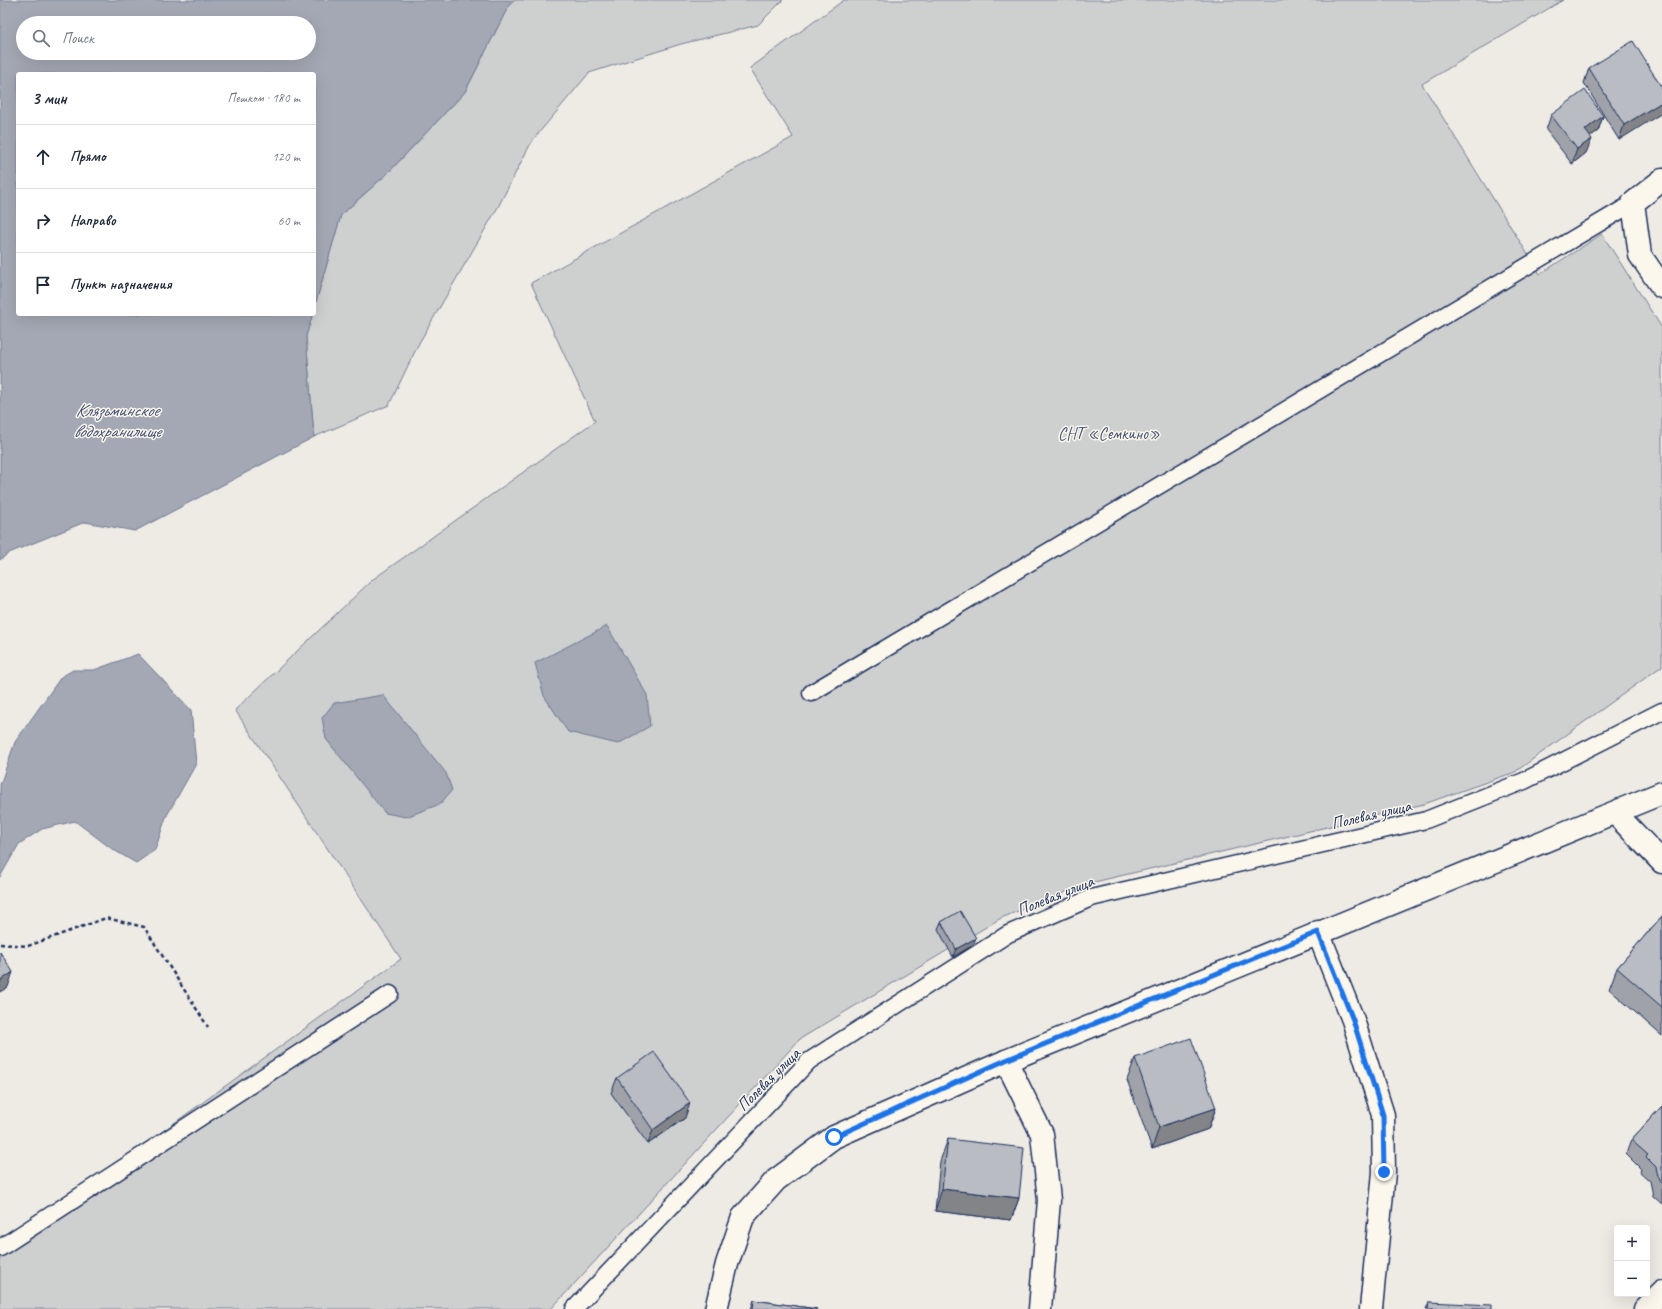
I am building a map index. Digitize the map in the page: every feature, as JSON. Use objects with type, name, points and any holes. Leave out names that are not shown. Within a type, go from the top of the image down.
[{"type":"street","points":[[1662,180],[1633,203],[1640,255],[1662,287]]},
{"type":"street","points":[[716,1309],[727,1264],[743,1218],[776,1180],[834,1137],[1006,1060],[1662,793]]},
{"type":"street","points":[[1615,813],[1662,862]]},
{"type":"street","points":[[1318,932],[1353,1020],[1383,1115],[1384,1172],[1371,1309]]},
{"type":"street","points":[[1006,1060],[1042,1134],[1049,1200],[1040,1309]]},
{"type":"street","points":[[1645,1309],[1662,1292]]},
{"type":"lane","points":[[811,693],[1633,203]]},
{"type":"lane","name":"Полевая улица","points":[[574,1309],[809,1061],[1008,934],[1091,898],[1426,820],[1524,781],[1662,711]]},
{"type":"lane","points":[[0,1248],[390,994]]},
{"type":"path","points":[[0,944],[28,946],[106,918],[144,927],[208,1027]]},
{"type":"green space","points":[[515,0],[783,0],[758,25],[681,44],[589,73],[532,141],[498,207],[419,343],[389,405],[314,437],[306,336],[312,316],[316,316],[316,301],[341,215],[388,173],[465,92],[509,5]]},
{"type":"green space","name":"СНТ «Семкино»","points":[[844,0],[1563,0],[1422,84],[1540,274],[1602,234],[1662,328],[1662,666],[1515,772],[1424,804],[1086,884],[1001,918],[800,1039],[551,1309],[0,1309],[0,1249],[401,959],[235,710],[372,580],[595,421],[531,283],[793,137],[750,68]]},
{"type":"water","name":"Клязьминское водохранилище","points":[[0,0],[515,0],[509,5],[465,92],[388,173],[341,215],[316,302],[316,72],[16,72],[16,316],[312,316],[306,336],[314,437],[135,531],[85,522],[9,553],[0,560]]},
{"type":"water","points":[[607,626],[647,695],[650,726],[618,744],[568,732],[544,696],[535,663]]},
{"type":"water","points":[[138,654],[191,710],[196,764],[166,817],[155,850],[136,863],[112,849],[75,821],[42,829],[19,844],[0,877],[0,785],[15,742],[61,677],[73,670],[94,670]]},
{"type":"water","points":[[383,695],[446,773],[452,790],[440,804],[406,817],[385,813],[326,739],[322,718],[334,703]]},
{"type":"building","points":[[1633,41],[1662,88],[1662,102],[1624,125],[1589,68]]},
{"type":"building","points":[[1585,90],[1603,116],[1585,130],[1592,139],[1577,149],[1551,115]]},
{"type":"building","points":[[960,911],[976,938],[956,949],[941,922]]},
{"type":"building","points":[[1662,916],[1662,1007],[1617,968]]},
{"type":"building","points":[[0,952],[13,972],[0,981]]},
{"type":"building","points":[[1191,1038],[1216,1108],[1159,1127],[1135,1058]]},
{"type":"building","points":[[654,1052],[690,1103],[653,1130],[617,1078]]},
{"type":"building","points":[[1662,1106],[1662,1184],[1659,1181],[1656,1167],[1646,1157],[1648,1155],[1631,1140]]},
{"type":"building","points":[[948,1139],[1024,1148],[1019,1198],[942,1189]]},
{"type":"building","points":[[754,1300],[817,1309],[753,1309]]},
{"type":"building","points":[[1429,1302],[1492,1305],[1492,1309],[1428,1309]]},
{"type":"route","points":[[834,1137],[1006,1060],[1318,932],[1353,1020],[1383,1115],[1384,1172]]}]
